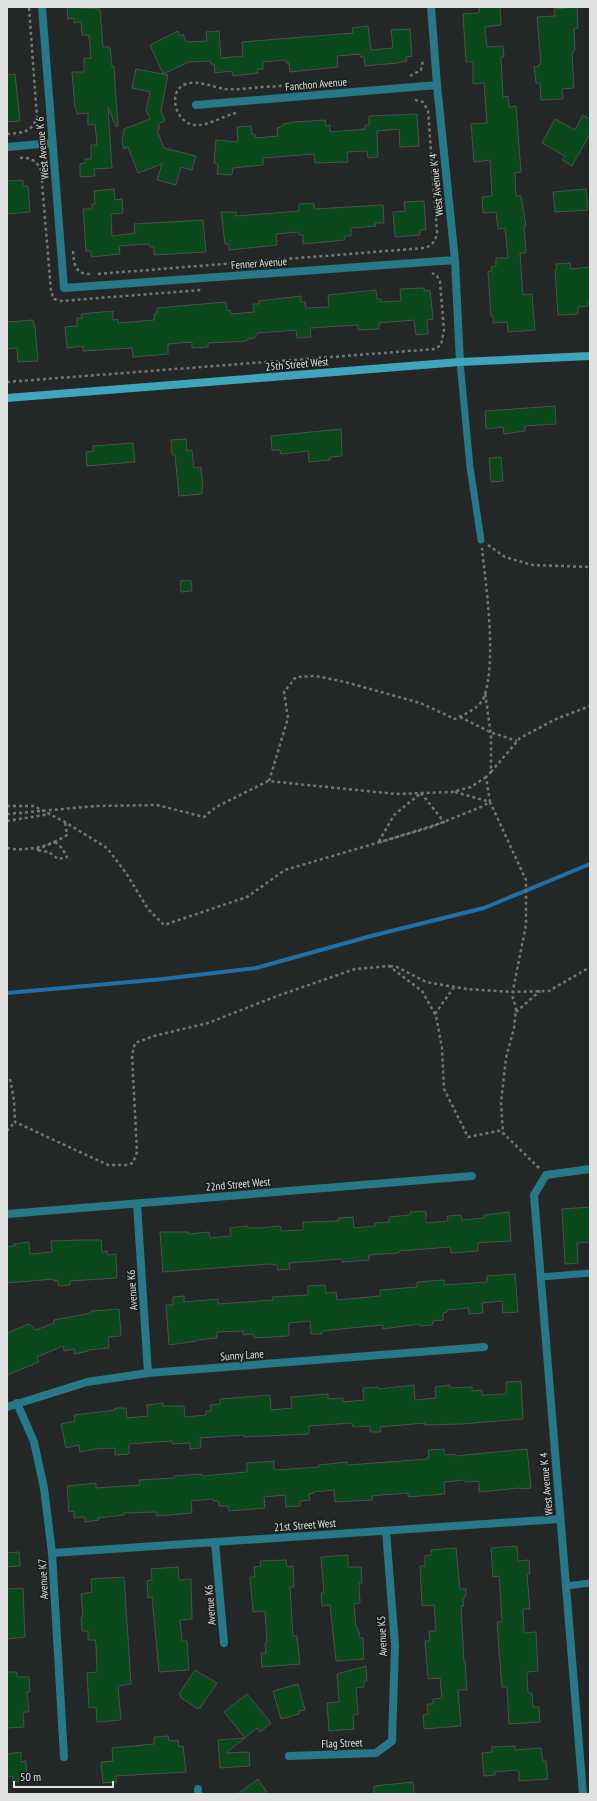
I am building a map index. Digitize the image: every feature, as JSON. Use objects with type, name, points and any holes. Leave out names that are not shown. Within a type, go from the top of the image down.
[{"type":"street","name":"West Avenue K 6","points":[[42,7],[64,288]]},
{"type":"street","name":"West Avenue K 4","points":[[431,7],[437,85],[455,260],[460,362]]},
{"type":"street","name":"Fanchon Avenue","points":[[196,105],[437,85]]},
{"type":"street","points":[[7,146],[52,143]]},
{"type":"street","name":"Fenner Avenue","points":[[64,288],[455,260]]},
{"type":"street","name":"25th Street West","points":[[7,398],[460,362],[590,356]]},
{"type":"street","points":[[546,1175],[590,1169]]},
{"type":"street","name":"West Avenue K 4","points":[[546,1175],[534,1195],[583,1794]]},
{"type":"street","name":"22nd Street West","points":[[7,1214],[472,1176]]},
{"type":"street","name":"Avenue K6","points":[[137,1204],[148,1373]]},
{"type":"street","name":"Sunny Lane","points":[[7,1407],[88,1382],[148,1373],[484,1347]]},
{"type":"street","name":"Avenue K7","points":[[17,1404],[34,1442],[44,1488],[52,1553],[64,1758]]},
{"type":"street","name":"21st Street West","points":[[52,1553],[560,1519]]},
{"type":"street","name":"Avenue K5","points":[[386,1531],[395,1645],[392,1741]]},
{"type":"street","name":"Avenue K6","points":[[215,1542],[224,1643]]},
{"type":"street","name":"Flag Street","points":[[289,1756],[376,1753],[392,1741]]},
{"type":"lane","points":[[460,362],[470,467],[481,540]]},
{"type":"lane","points":[[540,1277],[590,1272]]},
{"type":"lane","points":[[566,1586],[590,1583]]},
{"type":"path","points":[[7,134],[25,133],[29,131],[37,118],[29,7]]},
{"type":"path","points":[[403,76],[419,73],[423,66],[423,55]]},
{"type":"path","points":[[238,113],[201,124],[191,124],[186,122],[178,113],[175,100],[180,88],[186,84],[194,83],[230,89],[325,82]]},
{"type":"path","points":[[73,246],[74,265],[78,271],[88,274],[424,248],[430,246],[435,241],[436,232],[428,111],[423,102],[411,99]]},
{"type":"path","points":[[13,158],[25,157],[32,159],[41,170],[51,291],[54,299],[61,301],[202,290]]},
{"type":"path","points":[[7,382],[435,349],[440,347],[443,341],[444,330],[441,286],[436,276],[429,272]]},
{"type":"path","points":[[481,540],[505,557],[532,565],[590,567]]},
{"type":"path","points":[[269,781],[288,718],[284,692],[296,677],[316,676],[345,682],[420,703],[456,719],[473,709],[484,699],[489,667],[489,632],[481,540]]},
{"type":"path","points":[[485,692],[490,732],[491,772]]},
{"type":"path","points":[[7,814],[96,806],[157,805],[204,817],[223,804],[269,781],[396,794],[454,792],[471,787],[486,777],[520,738],[556,718],[590,706]]},
{"type":"path","points":[[460,717],[490,732],[517,741]]},
{"type":"path","points":[[486,777],[490,802],[526,880],[526,926],[513,992],[516,1012],[514,1028],[506,1058],[502,1095],[503,1133],[546,1175]]},
{"type":"path","points":[[454,792],[490,802]]},
{"type":"path","points":[[421,793],[444,822]]},
{"type":"path","points":[[378,842],[394,815],[421,793]]},
{"type":"path","points":[[7,806],[34,806],[65,822],[107,848],[126,873],[148,909],[164,925],[247,897],[285,870],[444,822],[490,802]]},
{"type":"path","points":[[7,821],[50,814]]},
{"type":"path","points":[[55,842],[62,848],[67,857],[58,859],[49,852],[36,850],[67,835],[65,822]]},
{"type":"path","points":[[7,848],[19,850],[55,842]]},
{"type":"path","points":[[389,966],[422,991],[435,1014],[442,1048],[444,1089],[468,1137],[503,1130]]},
{"type":"path","points":[[15,1122],[108,1165],[126,1165],[133,1163],[137,1152],[132,1054],[135,1043],[154,1036],[208,1023],[277,996],[355,969],[389,966],[397,967],[426,982],[454,987],[513,992],[549,991],[590,967]]},
{"type":"path","points":[[435,1014],[454,987]]},
{"type":"path","points":[[516,1012],[541,991]]},
{"type":"path","points":[[7,1131],[15,1122],[14,1100],[10,1079]]},
{"type":"building","points":[[67,7],[100,9],[103,47],[110,47],[112,66],[114,66],[118,126],[116,127],[108,107],[112,168],[94,169],[95,176],[80,177],[80,164],[85,163],[85,159],[91,159],[91,145],[97,145],[95,124],[88,125],[88,113],[77,114],[75,108],[72,72],[84,72],[84,58],[91,58],[89,35],[82,35],[81,22],[74,23],[74,18],[68,19]]},
{"type":"building","points":[[479,7],[500,7],[501,25],[485,27],[487,47],[503,46],[504,57],[501,57],[503,97],[508,96],[509,107],[516,106],[521,172],[515,173],[516,196],[521,196],[526,226],[524,226],[526,253],[520,253],[523,295],[532,294],[535,330],[508,332],[507,322],[493,323],[493,316],[491,316],[488,271],[492,271],[491,267],[496,266],[496,258],[508,258],[505,228],[498,229],[496,212],[483,213],[482,197],[492,196],[490,160],[474,162],[471,124],[487,123],[484,83],[473,84],[473,62],[466,62],[463,14],[478,13]]},
{"type":"building","points":[[577,7],[578,28],[574,29],[575,50],[572,53],[574,88],[562,89],[563,99],[541,100],[540,83],[536,83],[534,67],[541,64],[537,17],[555,16],[554,9]]},
{"type":"building","points":[[368,26],[371,50],[393,48],[391,30],[410,29],[412,56],[406,57],[407,61],[365,66],[364,57],[360,57],[360,54],[337,56],[338,67],[290,72],[289,63],[286,63],[286,60],[263,62],[263,69],[257,69],[258,73],[233,76],[232,71],[215,73],[214,64],[211,64],[210,61],[189,62],[163,74],[150,45],[178,31],[180,36],[183,34],[186,42],[207,41],[206,32],[219,31],[221,58],[243,56],[242,42],[353,33],[352,28]]},
{"type":"building","points":[[136,69],[168,75],[161,111],[165,121],[158,124],[160,129],[157,130],[164,148],[196,156],[192,170],[181,167],[176,185],[157,180],[162,164],[138,173],[128,147],[124,149],[122,142],[124,129],[150,119],[146,110],[150,92],[132,88]]},
{"type":"building","points":[[15,74],[20,121],[7,122],[7,75]]},
{"type":"building","points":[[417,114],[419,146],[400,147],[399,129],[377,131],[378,157],[368,158],[367,151],[347,152],[348,162],[315,163],[314,154],[263,158],[263,165],[233,168],[232,175],[217,174],[218,165],[214,163],[216,140],[238,142],[237,127],[251,126],[252,134],[255,134],[256,138],[278,136],[277,128],[283,126],[283,124],[294,122],[325,120],[326,126],[330,125],[330,132],[365,129],[365,125],[369,125],[369,116]]},
{"type":"building","points":[[583,115],[590,119],[590,134],[572,166],[562,160],[565,156],[542,143],[555,119],[575,130]]},
{"type":"building","points":[[23,180],[23,186],[28,186],[30,212],[7,214],[7,181]]},
{"type":"building","points":[[114,189],[115,200],[122,199],[123,213],[111,214],[112,236],[135,233],[134,224],[203,220],[206,252],[154,255],[154,247],[150,247],[149,244],[119,246],[120,254],[91,257],[91,251],[86,251],[83,209],[92,209],[92,204],[95,204],[94,191]]},
{"type":"building","points":[[586,189],[588,210],[555,212],[553,192]]},
{"type":"building","points":[[424,201],[426,230],[420,230],[420,235],[395,237],[393,212],[405,211],[404,202]]},
{"type":"building","points":[[314,203],[314,209],[383,205],[384,223],[375,223],[376,226],[351,228],[351,236],[345,236],[345,240],[303,244],[303,235],[299,235],[299,232],[276,234],[277,245],[229,250],[229,244],[225,244],[221,212],[236,212],[236,216],[299,211],[299,204]]},
{"type":"building","points":[[570,263],[571,269],[590,267],[590,301],[588,302],[588,306],[578,307],[578,314],[558,315],[555,270],[557,270],[556,264]]},
{"type":"building","points":[[424,288],[424,291],[430,290],[433,319],[427,320],[428,334],[416,335],[414,320],[379,323],[379,329],[358,330],[358,325],[310,328],[311,337],[297,338],[296,330],[258,333],[254,338],[247,339],[247,341],[208,343],[208,347],[192,348],[192,342],[168,344],[168,354],[133,357],[132,348],[83,351],[83,346],[67,348],[65,327],[77,326],[77,318],[82,318],[81,314],[113,311],[113,320],[118,319],[118,323],[154,320],[154,314],[157,313],[157,308],[226,302],[227,311],[230,310],[231,314],[254,312],[253,304],[259,304],[259,301],[301,296],[301,302],[305,302],[306,308],[329,307],[328,295],[376,290],[377,299],[381,299],[381,302],[401,301],[400,289]]},
{"type":"building","points":[[33,320],[35,326],[38,361],[18,362],[17,348],[7,349],[7,322]]},
{"type":"building","points":[[555,406],[556,424],[525,426],[525,431],[504,434],[503,427],[486,429],[485,411]]},
{"type":"building","points":[[341,429],[342,456],[330,457],[330,460],[309,462],[308,451],[281,454],[280,450],[272,450],[271,436]]},
{"type":"building","points":[[186,439],[187,451],[192,450],[194,468],[201,467],[203,487],[202,494],[179,496],[175,455],[172,455],[171,440]]},
{"type":"building","points":[[133,443],[135,462],[87,466],[86,452],[93,451],[93,446]]},
{"type":"building","points":[[501,457],[503,481],[491,482],[489,458]]},
{"type":"building","points":[[191,580],[192,591],[181,592],[180,581]]},
{"type":"building","points":[[590,1207],[590,1242],[577,1243],[578,1263],[565,1264],[562,1209]]},
{"type":"building","points":[[426,1211],[426,1223],[448,1221],[447,1216],[461,1215],[462,1220],[484,1218],[484,1215],[509,1212],[511,1241],[478,1243],[478,1251],[451,1253],[450,1247],[369,1255],[369,1260],[342,1262],[342,1259],[289,1263],[290,1269],[278,1270],[277,1265],[270,1264],[163,1272],[160,1232],[189,1232],[189,1234],[209,1232],[210,1238],[231,1236],[230,1228],[248,1226],[248,1228],[259,1228],[280,1226],[281,1231],[303,1230],[303,1222],[338,1221],[338,1218],[353,1217],[354,1228],[375,1226],[375,1223],[389,1222],[389,1217],[410,1215],[410,1212]]},
{"type":"building","points":[[101,1240],[102,1252],[107,1251],[108,1255],[116,1254],[117,1278],[70,1281],[70,1285],[58,1286],[58,1280],[54,1281],[54,1279],[7,1283],[7,1247],[14,1246],[14,1244],[29,1242],[30,1254],[52,1252],[51,1241]]},
{"type":"building","points":[[515,1274],[518,1312],[503,1313],[502,1301],[482,1303],[483,1313],[469,1314],[468,1308],[447,1310],[447,1312],[443,1313],[443,1320],[433,1321],[432,1325],[420,1326],[419,1324],[383,1329],[383,1325],[322,1331],[322,1334],[311,1334],[310,1321],[289,1323],[289,1336],[254,1338],[253,1334],[243,1335],[243,1331],[217,1332],[217,1338],[169,1345],[166,1305],[173,1305],[173,1297],[184,1296],[184,1302],[218,1299],[218,1304],[273,1300],[272,1297],[308,1295],[308,1286],[325,1285],[326,1293],[336,1292],[337,1300],[380,1296],[380,1290],[417,1287],[417,1282],[444,1280],[444,1285],[487,1282],[487,1276]]},
{"type":"building","points":[[119,1309],[121,1336],[108,1337],[109,1348],[88,1350],[74,1354],[74,1349],[64,1351],[63,1346],[37,1357],[39,1362],[7,1375],[7,1333],[29,1324],[36,1330],[54,1323],[54,1320],[91,1313],[91,1311]]},
{"type":"building","points":[[521,1381],[523,1419],[461,1424],[425,1425],[425,1423],[380,1427],[381,1432],[370,1432],[370,1426],[353,1427],[352,1423],[309,1426],[309,1434],[244,1437],[244,1435],[200,1438],[201,1448],[190,1449],[190,1443],[172,1444],[172,1441],[129,1444],[129,1454],[115,1455],[115,1448],[101,1448],[80,1452],[79,1445],[66,1448],[61,1424],[75,1421],[74,1415],[115,1410],[115,1408],[126,1408],[127,1418],[148,1416],[147,1405],[163,1403],[163,1406],[184,1406],[185,1417],[206,1415],[206,1411],[211,1411],[210,1405],[220,1404],[220,1399],[270,1395],[271,1410],[292,1408],[291,1397],[328,1394],[328,1399],[343,1398],[343,1402],[364,1400],[363,1388],[378,1387],[378,1389],[414,1385],[415,1400],[436,1398],[435,1387],[450,1385],[450,1388],[472,1387],[472,1391],[482,1390],[482,1395],[506,1394],[506,1382]]},
{"type":"building","points":[[444,1449],[445,1455],[455,1454],[455,1456],[527,1449],[531,1488],[479,1492],[479,1481],[465,1482],[465,1480],[444,1482],[445,1494],[408,1497],[408,1493],[382,1495],[372,1496],[372,1500],[335,1502],[334,1490],[313,1492],[314,1493],[309,1494],[310,1500],[300,1501],[300,1506],[286,1507],[285,1495],[264,1497],[265,1508],[229,1511],[228,1506],[219,1506],[218,1501],[213,1501],[213,1499],[191,1501],[192,1513],[157,1516],[156,1512],[124,1513],[124,1515],[98,1518],[99,1520],[85,1522],[84,1517],[74,1518],[74,1511],[69,1512],[67,1486],[96,1483],[96,1488],[140,1485],[139,1480],[174,1478],[174,1476],[202,1474],[202,1476],[247,1472],[247,1463],[274,1461],[274,1469],[276,1470],[319,1467],[319,1465],[347,1462],[348,1465],[427,1459],[427,1457],[429,1457],[428,1450]]},
{"type":"building","points":[[517,1546],[518,1561],[529,1560],[530,1574],[527,1574],[530,1609],[523,1609],[524,1633],[536,1632],[538,1671],[527,1672],[528,1693],[532,1693],[533,1707],[539,1707],[540,1722],[509,1724],[507,1687],[502,1687],[497,1622],[502,1622],[499,1576],[493,1577],[491,1548]]},
{"type":"building","points":[[456,1548],[460,1589],[466,1589],[466,1595],[463,1600],[464,1606],[461,1606],[467,1690],[458,1690],[461,1726],[424,1729],[423,1715],[428,1714],[427,1704],[433,1704],[433,1699],[442,1698],[440,1678],[428,1679],[425,1641],[430,1641],[429,1631],[436,1631],[434,1605],[422,1606],[420,1566],[425,1566],[425,1556],[431,1555],[431,1550]]},
{"type":"building","points":[[19,1552],[20,1566],[7,1567],[7,1553]]},
{"type":"building","points":[[348,1555],[348,1567],[361,1567],[362,1583],[359,1583],[360,1603],[354,1604],[356,1627],[360,1638],[363,1638],[364,1659],[336,1661],[330,1605],[322,1606],[321,1593],[324,1593],[321,1557]]},
{"type":"building","points":[[286,1560],[287,1567],[293,1566],[294,1587],[290,1587],[293,1636],[297,1636],[300,1664],[262,1667],[261,1653],[266,1653],[265,1643],[267,1642],[265,1611],[253,1612],[250,1577],[255,1577],[254,1567],[261,1566],[260,1561]]},
{"type":"building","points":[[178,1567],[179,1580],[191,1579],[192,1619],[180,1620],[182,1641],[187,1641],[189,1670],[159,1672],[152,1597],[148,1598],[147,1581],[152,1580],[151,1569]]},
{"type":"building","points":[[124,1577],[131,1684],[118,1686],[121,1720],[97,1722],[96,1707],[89,1708],[87,1673],[97,1672],[96,1644],[95,1640],[88,1640],[88,1631],[82,1631],[81,1617],[83,1617],[81,1594],[92,1592],[91,1579]]},
{"type":"building","points":[[23,1588],[25,1637],[7,1639],[7,1589]]},
{"type":"building","points":[[366,1666],[367,1681],[364,1681],[364,1687],[356,1688],[358,1714],[353,1715],[354,1729],[329,1731],[327,1703],[339,1702],[337,1674]]},
{"type":"building","points":[[195,1670],[217,1683],[198,1709],[180,1697],[181,1695],[179,1694]]},
{"type":"building","points":[[7,1672],[17,1672],[17,1677],[29,1677],[30,1692],[27,1692],[29,1712],[23,1712],[24,1727],[7,1728]]},
{"type":"building","points":[[298,1684],[305,1710],[299,1711],[299,1714],[281,1719],[273,1691]]},
{"type":"building","points":[[247,1694],[271,1723],[260,1732],[257,1728],[245,1738],[224,1712]]},
{"type":"building","points":[[168,1736],[169,1741],[178,1740],[179,1747],[183,1746],[186,1772],[116,1776],[117,1782],[103,1783],[101,1762],[113,1761],[112,1748],[154,1744],[154,1737]]},
{"type":"building","points":[[245,1738],[226,1753],[249,1752],[250,1766],[220,1768],[218,1740]]},
{"type":"building","points":[[515,1746],[515,1750],[541,1748],[543,1761],[546,1761],[548,1779],[519,1781],[519,1772],[517,1770],[495,1772],[495,1775],[484,1776],[482,1753],[492,1752],[492,1747]]},
{"type":"building","points":[[21,1752],[21,1762],[26,1761],[27,1781],[13,1782],[13,1776],[7,1777],[7,1754]]},
{"type":"building","points":[[258,1779],[268,1794],[238,1794]]},
{"type":"building","points":[[413,1782],[414,1794],[374,1794],[374,1786]]},
{"type":"waterway","points":[[7,993],[163,979],[256,968],[371,936],[484,908],[590,864]]}]
